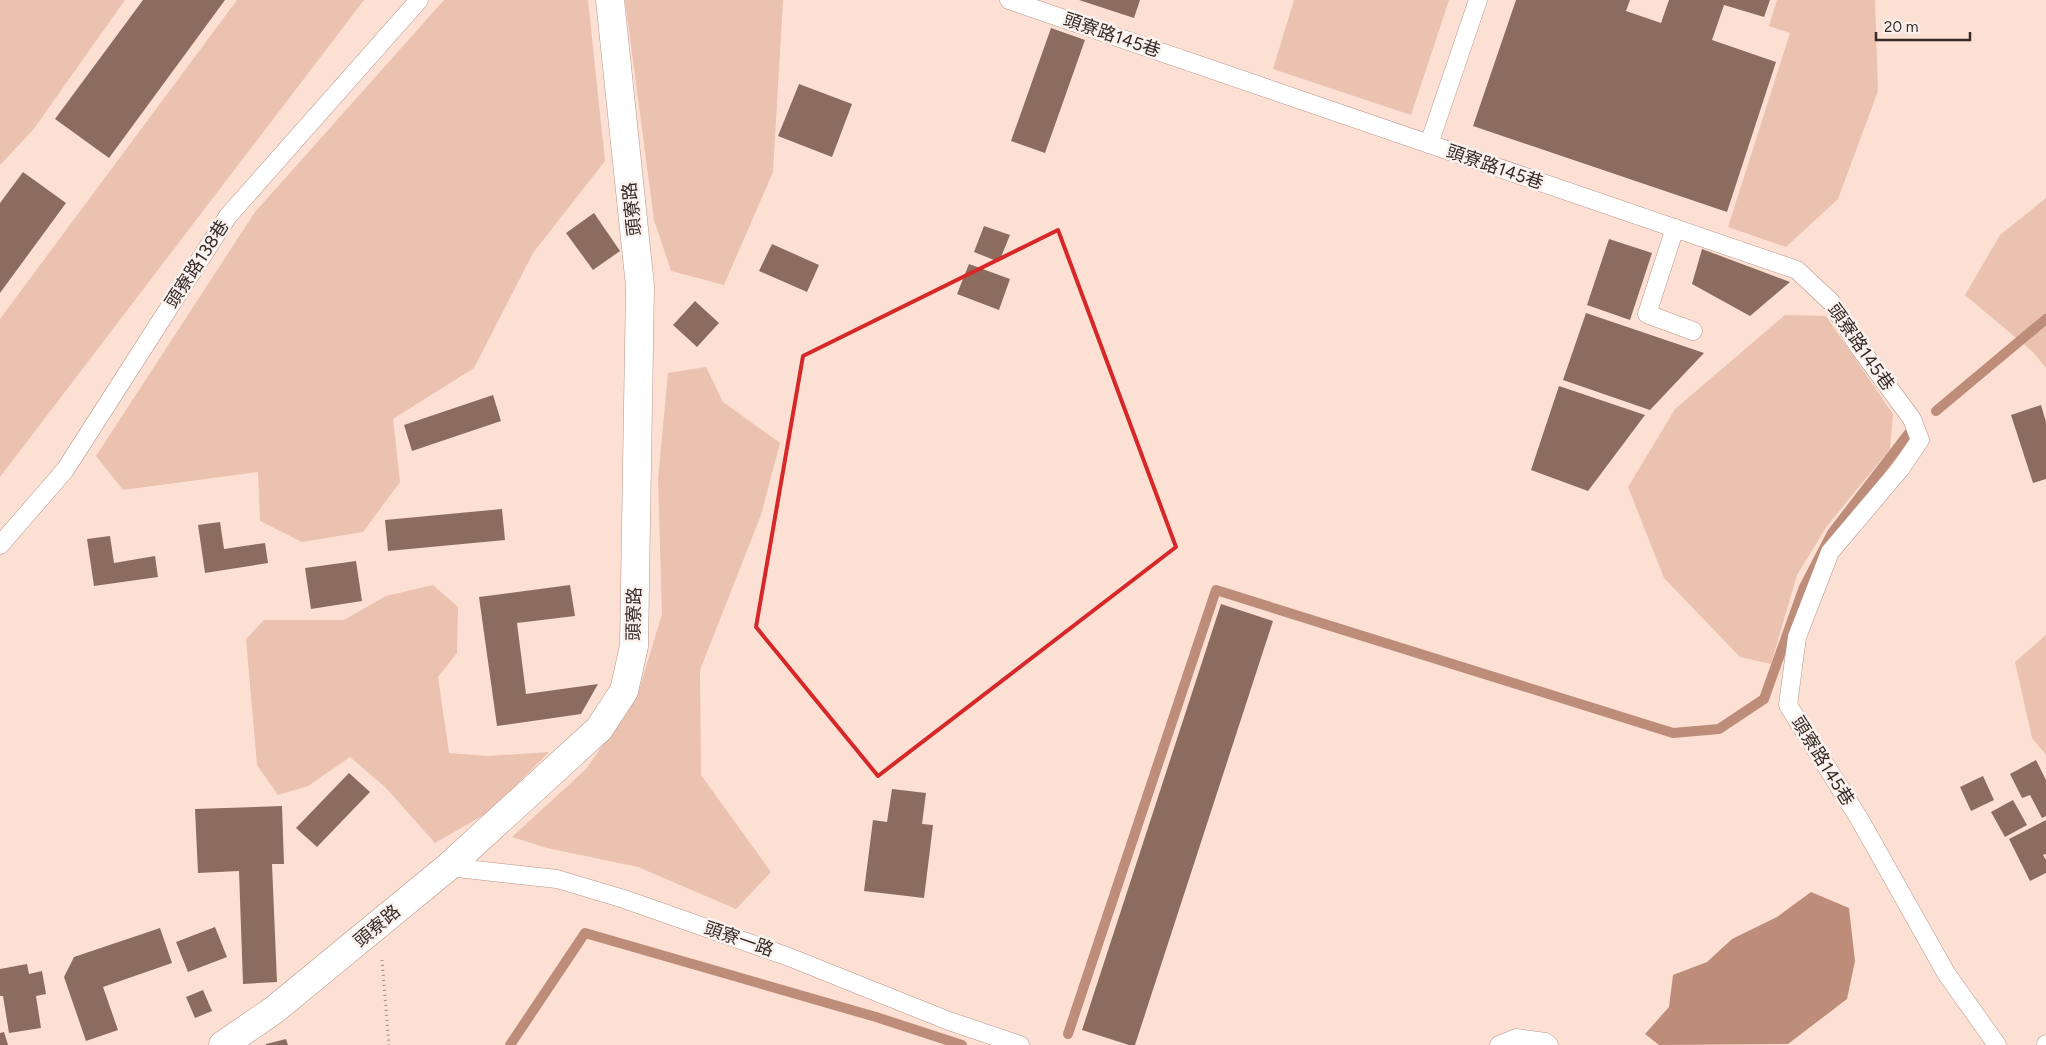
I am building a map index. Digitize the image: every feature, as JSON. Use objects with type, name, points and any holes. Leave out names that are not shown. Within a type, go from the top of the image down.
[{"type":"street","name":"頭寮路","points":[[223,1045],[274,1010],[448,867],[599,729],[624,691],[634,646],[640,286],[610,0]]},
{"type":"lane","name":"頭寮路138巷","points":[[0,545],[65,470],[228,216],[418,0]]},
{"type":"lane","name":"頭寮路145巷","points":[[1009,0],[1796,270],[1832,303],[1859,347],[1912,419],[1920,440],[1901,468],[1830,552],[1797,638],[1788,705],[1860,820],[1946,973],[1997,1045]]},
{"type":"lane","points":[[1429,144],[1478,0]]},
{"type":"lane","points":[[1675,228],[1647,314],[1693,331]]},
{"type":"lane","name":"頭寮一路","points":[[448,867],[557,879],[624,899],[789,957],[949,1021],[1020,1045]]},
{"type":"lane","points":[[1498,1045],[1516,1038],[1545,1042],[1549,1045]]},
{"type":"path","points":[[379,925],[389,1045]]},
{"type":"highlighted area","points":[[1058,230],[1176,547],[878,776],[756,627],[803,356]]},
{"type":"shaded area","points":[[0,0],[125,0],[33,130],[0,165]]},
{"type":"shaded area","points":[[237,0],[364,0],[0,477],[0,319]]},
{"type":"shaded area","points":[[444,0],[588,0],[605,161],[533,253],[474,368],[393,419],[400,482],[363,532],[302,542],[260,521],[258,472],[123,490],[96,456],[255,212]]},
{"type":"shaded area","points":[[625,0],[783,0],[773,172],[724,285],[671,271],[654,220]]},
{"type":"shaded area","points":[[1294,0],[1449,0],[1411,115],[1273,69]]},
{"type":"shaded area","points":[[1777,0],[1875,0],[1878,91],[1838,199],[1786,247],[1728,227],[1790,33],[1769,26]]},
{"type":"shaded area","points":[[2046,198],[2046,368],[2033,352],[1965,295],[2000,235]]},
{"type":"shaded area","points":[[1785,315],[1826,316],[1893,414],[1890,449],[1827,526],[1797,575],[1771,664],[1740,657],[1664,578],[1628,487],[1675,409]]},
{"type":"shaded area","points":[[706,367],[723,402],[780,443],[761,515],[700,670],[701,775],[771,872],[736,909],[638,867],[547,848],[512,837],[586,769],[637,697],[662,614],[658,479],[668,373]]},
{"type":"shaded area","points":[[433,585],[458,607],[457,653],[438,677],[449,753],[488,756],[549,752],[489,812],[435,843],[386,788],[350,757],[308,786],[278,795],[257,765],[246,639],[264,620],[344,620],[386,596]]},
{"type":"shaded area","points":[[2046,635],[2046,755],[2032,738],[2015,662]]},
{"type":"shaded area","points":[[1811,892],[1849,908],[1855,961],[1847,999],[1788,1044],[1659,1045],[1645,1034],[1669,1007],[1673,975],[1707,962],[1732,939],[1777,917]]},
{"type":"building","points":[[143,0],[225,0],[109,158],[55,119]]},
{"type":"building","points":[[1079,0],[1140,0],[1134,18]]},
{"type":"building","points":[[1516,0],[1630,0],[1626,11],[1661,23],[1669,0],[1770,0],[1764,17],[1724,5],[1712,40],[1776,62],[1727,212],[1473,126]]},
{"type":"building","points":[[1051,28],[1085,40],[1045,153],[1011,141]]},
{"type":"building","points":[[799,84],[852,104],[832,157],[778,136]]},
{"type":"building","points":[[23,172],[66,203],[0,293],[0,203]]},
{"type":"building","points":[[594,213],[620,251],[593,270],[566,233]]},
{"type":"building","points":[[984,226],[1010,235],[999,262],[974,252]]},
{"type":"building","points":[[1609,239],[1652,253],[1630,320],[1587,305]]},
{"type":"building","points":[[772,244],[819,265],[807,292],[759,271]]},
{"type":"building","points":[[1702,249],[1790,282],[1750,316],[1692,284]]},
{"type":"building","points":[[969,264],[1010,279],[999,310],[957,294]]},
{"type":"building","points":[[695,301],[719,323],[697,347],[673,325]]},
{"type":"building","points":[[1586,313],[1704,353],[1650,410],[1563,380]]},
{"type":"building","points":[[1559,386],[1645,415],[1588,491],[1531,470]]},
{"type":"building","points":[[493,395],[501,421],[412,451],[404,425]]},
{"type":"building","points":[[2041,405],[2046,422],[2046,479],[2033,483],[2011,415]]},
{"type":"building","points":[[502,509],[505,540],[388,551],[385,520]]},
{"type":"building","points":[[220,522],[224,549],[265,543],[268,563],[205,573],[198,525]]},
{"type":"building","points":[[110,536],[114,563],[155,556],[158,577],[94,586],[87,539]]},
{"type":"building","points":[[356,561],[362,601],[311,609],[305,568]]},
{"type":"building","points":[[570,585],[575,616],[517,623],[526,694],[598,684],[581,714],[497,726],[479,597]]},
{"type":"building","points":[[1221,604],[1273,621],[1135,1045],[1129,1045],[1082,1030]]},
{"type":"building","points":[[2036,760],[2046,780],[2046,816],[2042,818],[2030,795],[2022,798],[2010,774]]},
{"type":"building","points":[[349,773],[370,792],[317,847],[296,828]]},
{"type":"building","points":[[1983,776],[1994,800],[1971,811],[1960,787]]},
{"type":"building","points":[[892,789],[926,793],[922,824],[933,825],[924,898],[864,891],[873,820],[887,822]]},
{"type":"building","points":[[2013,800],[2027,825],[2005,837],[1991,812]]},
{"type":"building","points":[[282,806],[284,864],[272,864],[277,982],[243,984],[239,871],[198,873],[195,809]]},
{"type":"building","points":[[2046,820],[2046,854],[2043,855],[2046,860],[2046,873],[2030,881],[2009,839]]},
{"type":"building","points":[[215,927],[227,957],[188,972],[176,942]]},
{"type":"building","points":[[160,928],[172,963],[103,987],[118,1030],[86,1041],[64,977],[74,957]]},
{"type":"building","points":[[27,964],[29,974],[42,971],[46,994],[36,996],[41,1028],[9,1033],[3,996],[0,996],[0,969]]},
{"type":"building","points":[[203,990],[212,1011],[195,1018],[186,997]]},
{"type":"building","points":[[4,1032],[8,1045],[0,1045],[0,1033]]},
{"type":"building","points":[[286,1039],[288,1045],[266,1045],[266,1044]]},
{"type":"waterway","points":[[1936,411],[2046,319]]},
{"type":"waterway","points":[[1068,1034],[1216,590],[1673,733],[1719,729],[1764,699],[1804,587],[1832,533],[1909,433]]},
{"type":"waterway","points":[[510,1045],[585,933],[876,1017],[962,1045]]}]
